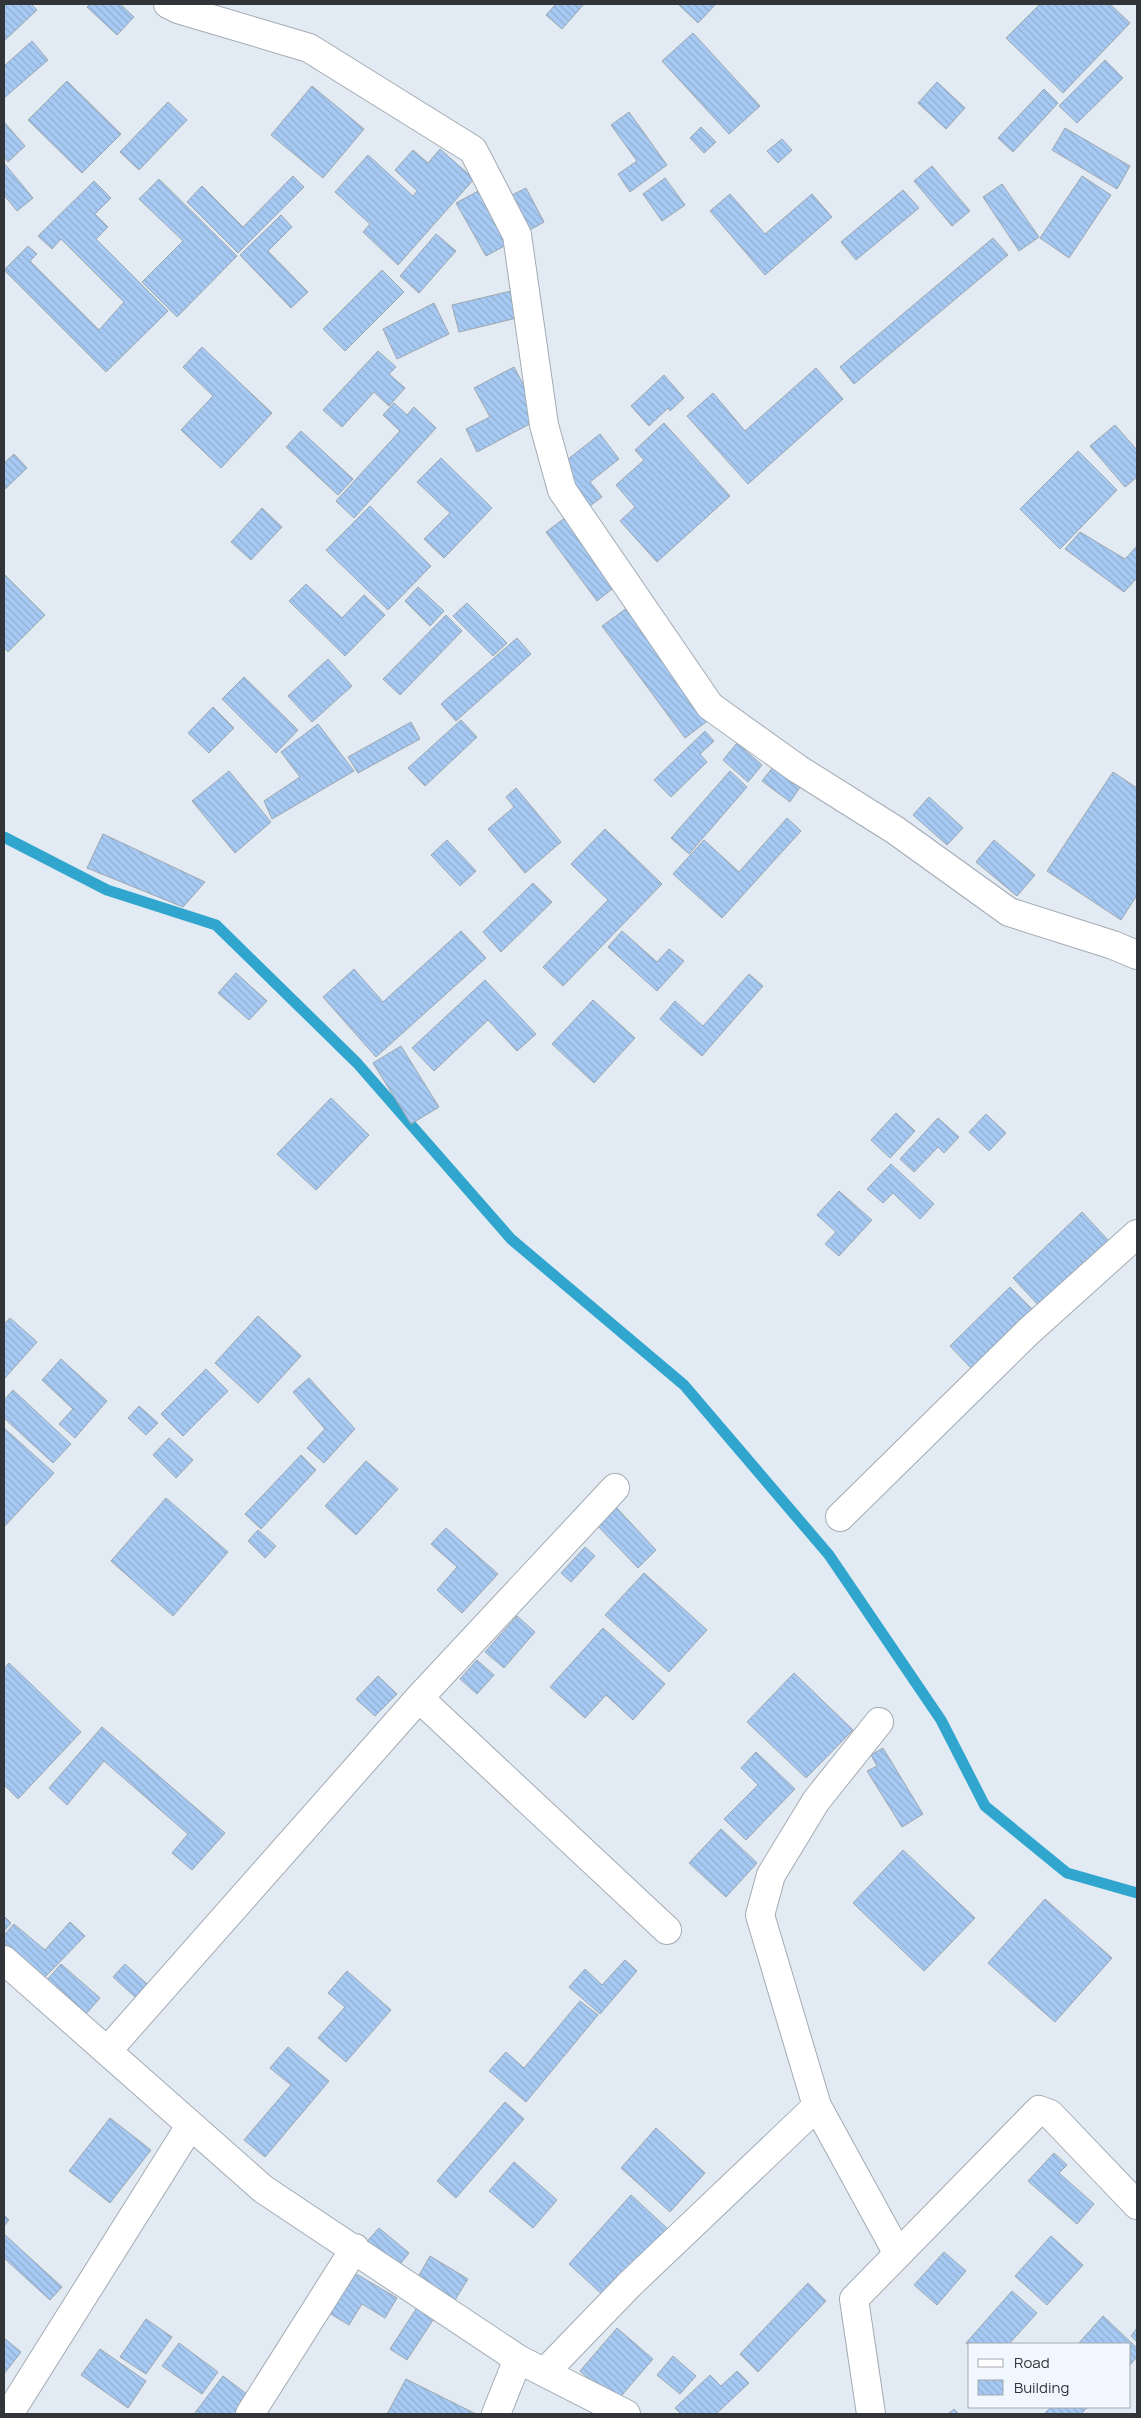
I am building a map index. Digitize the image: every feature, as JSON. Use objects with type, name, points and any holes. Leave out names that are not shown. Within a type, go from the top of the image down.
[{"type":"street","points":[[168,4],[178,9],[309,48],[473,150],[517,235],[544,425],[562,490],[710,706],[798,769],[895,830],[1009,912],[1113,945],[1137,955]]},
{"type":"street","points":[[840,1517],[1028,1332],[1137,1234]]},
{"type":"street","points":[[108,2050],[419,1698],[615,1488]]},
{"type":"street","points":[[419,1698],[667,1930]]},
{"type":"street","points":[[879,1722],[816,1801],[771,1875],[760,1916],[817,2106],[898,2254]]},
{"type":"street","points":[[4,1960],[108,2050],[190,2126],[263,2188],[518,2359],[626,2414]]},
{"type":"street","points":[[545,2372],[629,2285],[817,2106]]},
{"type":"street","points":[[871,2414],[854,2299],[1040,2110],[1050,2114],[1137,2205]]},
{"type":"street","points":[[9,2414],[190,2126]]},
{"type":"street","points":[[250,2414],[355,2248]]},
{"type":"street","points":[[496,2414],[518,2359]]},
{"type":"building","points":[[4,4],[31,4],[37,10],[4,41]]},
{"type":"building","points":[[90,4],[120,4],[134,17],[117,35],[87,7]]},
{"type":"building","points":[[556,4],[584,4],[562,29],[546,15]]},
{"type":"building","points":[[678,4],[713,4],[715,5],[698,23]]},
{"type":"building","points":[[1040,4],[1110,4],[1130,23],[1063,93],[1006,38]]},
{"type":"building","points":[[693,33],[760,106],[729,134],[662,61]]},
{"type":"building","points":[[32,41],[48,60],[4,98],[4,66]]},
{"type":"building","points":[[1105,60],[1123,78],[1077,123],[1059,106]]},
{"type":"building","points":[[67,81],[121,134],[82,173],[28,120]]},
{"type":"building","points":[[937,82],[965,108],[946,129],[918,103]]},
{"type":"building","points":[[312,86],[364,129],[323,178],[271,135]]},
{"type":"building","points":[[1044,89],[1058,103],[1013,152],[998,138]]},
{"type":"building","points":[[168,102],[187,120],[139,170],[120,152]]},
{"type":"building","points":[[629,112],[667,165],[630,192],[618,174],[637,161],[611,125]]},
{"type":"building","points":[[4,122],[25,146],[8,162],[4,157]]},
{"type":"building","points":[[701,127],[716,142],[704,153],[690,138]]},
{"type":"building","points":[[1065,128],[1130,166],[1117,189],[1052,150]]},
{"type":"building","points":[[782,139],[792,150],[778,163],[767,151]]},
{"type":"building","points":[[440,149],[474,179],[398,265],[363,232],[370,224],[335,192],[368,155],[413,196],[417,191],[395,170],[413,150],[428,163]]},
{"type":"building","points":[[4,163],[33,198],[17,211],[4,195]]},
{"type":"building","points":[[932,166],[970,211],[952,226],[914,181]]},
{"type":"building","points":[[293,176],[304,187],[238,253],[187,202],[202,186],[243,227]]},
{"type":"building","points":[[1082,176],[1111,195],[1069,258],[1040,238]]},
{"type":"building","points":[[665,178],[685,205],[662,221],[643,194]]},
{"type":"building","points":[[159,179],[237,256],[177,317],[142,282],[183,241],[139,199]]},
{"type":"building","points":[[94,181],[111,198],[95,214],[108,227],[96,239],[168,311],[106,372],[4,270],[28,246],[37,254],[30,261],[99,330],[124,302],[61,239],[52,249],[38,236]]},
{"type":"building","points":[[1002,184],[1039,237],[1019,251],[983,197]]},
{"type":"building","points":[[526,188],[544,222],[528,231],[510,196]]},
{"type":"building","points":[[480,190],[510,243],[486,256],[456,203]]},
{"type":"building","points":[[903,190],[919,208],[856,260],[841,242]]},
{"type":"building","points":[[730,194],[765,234],[812,194],[832,217],[765,275],[710,211]]},
{"type":"building","points":[[281,215],[292,227],[268,251],[308,292],[291,308],[240,255]]},
{"type":"building","points":[[436,234],[456,251],[419,293],[400,276]]},
{"type":"building","points":[[993,238],[1008,255],[854,384],[840,367]]},
{"type":"building","points":[[382,270],[404,292],[345,351],[323,329]]},
{"type":"building","points":[[515,290],[521,317],[459,332],[452,305]]},
{"type":"building","points":[[434,303],[449,334],[397,359],[383,329]]},
{"type":"building","points":[[202,347],[272,413],[221,468],[181,430],[213,396],[183,367]]},
{"type":"building","points":[[378,351],[396,367],[389,374],[405,388],[389,406],[374,392],[342,427],[323,410]]},
{"type":"building","points":[[514,367],[541,418],[477,452],[466,429],[490,417],[474,388]]},
{"type":"building","points":[[816,368],[843,399],[748,484],[687,416],[713,393],[745,431]]},
{"type":"building","points":[[664,375],[684,398],[670,411],[668,408],[649,426],[631,406]]},
{"type":"building","points":[[394,403],[407,415],[414,407],[436,428],[354,518],[336,501],[400,431],[383,415]]},
{"type":"building","points":[[664,423],[730,496],[657,562],[620,521],[635,507],[616,485],[644,460],[635,450]]},
{"type":"building","points":[[1115,425],[1137,450],[1137,477],[1125,487],[1090,446]]},
{"type":"building","points":[[301,431],[353,479],[338,495],[286,447]]},
{"type":"building","points":[[600,434],[619,459],[590,482],[602,497],[590,506],[558,467]]},
{"type":"building","points":[[1078,451],[1117,490],[1060,549],[1020,509]]},
{"type":"building","points":[[14,454],[27,468],[4,490],[4,463]]},
{"type":"building","points":[[441,458],[492,508],[444,558],[424,539],[450,513],[417,482]]},
{"type":"building","points":[[370,506],[431,566],[388,610],[326,550]]},
{"type":"building","points":[[262,508],[282,527],[251,560],[231,542]]},
{"type":"building","points":[[570,514],[621,582],[597,601],[546,532]]},
{"type":"building","points":[[1080,532],[1125,559],[1137,546],[1137,578],[1124,592],[1065,549]]},
{"type":"building","points":[[4,574],[45,615],[8,652],[4,648]]},
{"type":"building","points":[[306,584],[342,618],[364,595],[385,615],[345,656],[289,601]]},
{"type":"building","points":[[418,587],[444,611],[430,626],[405,601]]},
{"type":"building","points":[[467,603],[507,643],[493,656],[453,616]]},
{"type":"building","points":[[627,608],[710,719],[685,738],[602,626]]},
{"type":"building","points":[[446,615],[462,631],[400,695],[383,679]]},
{"type":"building","points":[[517,638],[531,654],[456,721],[441,704]]},
{"type":"building","points":[[328,659],[352,686],[312,722],[288,696]]},
{"type":"building","points":[[244,677],[298,730],[276,753],[222,699]]},
{"type":"building","points":[[213,707],[234,728],[209,753],[188,733]]},
{"type":"building","points":[[461,720],[477,737],[425,786],[408,768]]},
{"type":"building","points":[[411,722],[420,739],[358,773],[348,757]]},
{"type":"building","points":[[318,724],[354,771],[272,819],[264,801],[300,777],[281,752]]},
{"type":"building","points":[[705,731],[714,741],[700,754],[707,762],[671,797],[654,780]]},
{"type":"building","points":[[737,743],[762,765],[748,782],[723,760]]},
{"type":"building","points":[[773,767],[800,787],[790,802],[762,781]]},
{"type":"building","points":[[229,771],[271,822],[235,853],[192,801]]},
{"type":"building","points":[[730,771],[747,787],[689,854],[671,838]]},
{"type":"building","points":[[1113,772],[1137,788],[1137,895],[1121,920],[1047,871]]},
{"type":"building","points":[[516,788],[561,842],[525,873],[488,829],[514,807],[506,797]]},
{"type":"building","points":[[929,797],[963,828],[947,845],[913,815]]},
{"type":"building","points":[[787,818],[801,831],[722,918],[673,874],[704,840],[739,872]]},
{"type":"building","points":[[605,829],[662,884],[563,986],[543,967],[608,900],[571,864]]},
{"type":"building","points":[[103,834],[205,882],[183,907],[87,868]]},
{"type":"building","points":[[447,840],[476,871],[460,886],[431,855]]},
{"type":"building","points":[[994,840],[1035,875],[1017,896],[976,862]]},
{"type":"building","points":[[533,883],[552,902],[501,952],[483,932]]},
{"type":"building","points":[[461,931],[486,958],[376,1057],[323,997],[354,969],[383,1002]]},
{"type":"building","points":[[622,931],[657,962],[669,949],[684,961],[657,991],[608,947]]},
{"type":"building","points":[[236,973],[267,1001],[249,1020],[218,993]]},
{"type":"building","points":[[749,974],[763,986],[702,1056],[660,1019],[675,1001],[703,1026]]},
{"type":"building","points":[[485,980],[536,1034],[517,1051],[488,1020],[434,1071],[412,1048]]},
{"type":"building","points":[[593,1000],[635,1038],[594,1083],[552,1044]]},
{"type":"building","points":[[401,1046],[439,1107],[411,1124],[373,1063]]},
{"type":"building","points":[[331,1098],[369,1135],[316,1190],[277,1154]]},
{"type":"building","points":[[896,1113],[915,1131],[890,1158],[871,1140]]},
{"type":"building","points":[[986,1114],[1006,1133],[989,1151],[969,1132]]},
{"type":"building","points":[[938,1118],[959,1137],[944,1153],[938,1147],[914,1172],[900,1159]]},
{"type":"building","points":[[891,1164],[934,1204],[920,1219],[893,1193],[883,1203],[867,1189]]},
{"type":"building","points":[[839,1191],[872,1220],[839,1256],[825,1244],[836,1232],[817,1215]]},
{"type":"building","points":[[1082,1212],[1109,1241],[1040,1307],[1013,1278]]},
{"type":"building","points":[[1010,1287],[1032,1309],[972,1369],[950,1346]]},
{"type":"building","points":[[258,1316],[301,1356],[258,1403],[215,1363]]},
{"type":"building","points":[[10,1318],[37,1342],[4,1379],[4,1324]]},
{"type":"building","points":[[61,1359],[107,1401],[75,1438],[59,1424],[73,1409],[42,1380]]},
{"type":"building","points":[[206,1369],[228,1391],[183,1436],[161,1414]]},
{"type":"building","points":[[309,1378],[355,1429],[324,1463],[307,1448],[325,1429],[293,1392]]},
{"type":"building","points":[[13,1390],[71,1444],[53,1463],[4,1418],[4,1400]]},
{"type":"building","points":[[139,1406],[158,1423],[146,1435],[128,1418]]},
{"type":"building","points":[[4,1428],[54,1473],[4,1527]]},
{"type":"building","points":[[169,1438],[193,1460],[176,1478],[153,1455]]},
{"type":"building","points":[[301,1455],[316,1470],[261,1529],[245,1514]]},
{"type":"building","points":[[366,1461],[398,1489],[356,1535],[325,1506]]},
{"type":"building","points":[[166,1498],[228,1552],[173,1616],[111,1561]]},
{"type":"building","points":[[614,1505],[656,1550],[638,1568],[595,1523]]},
{"type":"building","points":[[446,1528],[498,1574],[462,1613],[437,1590],[457,1567],[431,1544]]},
{"type":"building","points":[[258,1530],[276,1546],[265,1558],[248,1541]]},
{"type":"building","points":[[585,1547],[595,1556],[571,1582],[561,1573]]},
{"type":"building","points":[[644,1573],[707,1630],[669,1672],[605,1615]]},
{"type":"building","points":[[517,1616],[535,1632],[504,1668],[485,1652]]},
{"type":"building","points":[[603,1628],[665,1684],[633,1720],[606,1695],[585,1718],[550,1687]]},
{"type":"building","points":[[477,1660],[494,1675],[477,1694],[460,1679]]},
{"type":"building","points":[[9,1663],[81,1732],[18,1799],[4,1785],[4,1669]]},
{"type":"building","points":[[794,1673],[853,1730],[806,1778],[747,1722]]},
{"type":"building","points":[[378,1676],[397,1694],[375,1716],[356,1699]]},
{"type":"building","points":[[102,1727],[225,1833],[192,1870],[172,1853],[188,1834],[104,1761],[67,1805],[49,1788]]},
{"type":"building","points":[[883,1748],[923,1814],[902,1827],[867,1771],[877,1766],[871,1755]]},
{"type":"building","points":[[756,1752],[795,1789],[746,1840],[724,1819],[758,1785],[741,1768]]},
{"type":"building","points":[[721,1829],[757,1863],[726,1897],[689,1863]]},
{"type":"building","points":[[903,1850],[975,1918],[924,1971],[853,1903]]},
{"type":"building","points":[[1045,1899],[1112,1958],[1055,2022],[988,1963]]},
{"type":"building","points":[[4,1916],[11,1923],[4,1931]]},
{"type":"building","points":[[70,1922],[85,1936],[45,1977],[4,1943],[4,1935],[14,1924],[45,1950]]},
{"type":"building","points":[[625,1960],[637,1971],[600,2014],[569,1987],[585,1969],[602,1985]]},
{"type":"building","points":[[61,1964],[100,1998],[85,2015],[46,1981]]},
{"type":"building","points":[[125,1964],[148,1985],[135,1997],[113,1977]]},
{"type":"building","points":[[347,1971],[391,2010],[346,2062],[318,2038],[345,2007],[328,1993]]},
{"type":"building","points":[[580,2001],[598,2015],[526,2102],[489,2071],[506,2052],[524,2068]]},
{"type":"building","points":[[288,2047],[329,2081],[265,2157],[244,2140],[291,2085],[270,2068]]},
{"type":"building","points":[[505,2102],[524,2119],[456,2198],[437,2181]]},
{"type":"building","points":[[110,2118],[151,2150],[110,2203],[69,2171]]},
{"type":"building","points":[[656,2128],[705,2173],[670,2212],[621,2168]]},
{"type":"building","points":[[1054,2153],[1067,2165],[1059,2173],[1094,2204],[1077,2224],[1028,2181]]},
{"type":"building","points":[[514,2162],[557,2200],[533,2228],[489,2191]]},
{"type":"building","points":[[631,2195],[669,2230],[606,2298],[569,2264]]},
{"type":"building","points":[[4,2215],[9,2220],[4,2226]]},
{"type":"building","points":[[379,2228],[409,2253],[394,2272],[363,2246]]},
{"type":"building","points":[[4,2234],[62,2287],[50,2300],[4,2258]]},
{"type":"building","points":[[1051,2236],[1083,2265],[1047,2305],[1015,2276]]},
{"type":"building","points":[[944,2252],[966,2271],[937,2305],[914,2285]]},
{"type":"building","points":[[430,2256],[468,2279],[455,2300],[418,2277]]},
{"type":"building","points":[[353,2272],[397,2298],[385,2318],[362,2304],[349,2325],[329,2313]]},
{"type":"building","points":[[808,2283],[826,2301],[758,2372],[740,2354]]},
{"type":"building","points":[[1012,2291],[1037,2313],[1010,2343],[966,2343]]},
{"type":"building","points":[[418,2306],[435,2317],[407,2360],[390,2349]]},
{"type":"building","points":[[1103,2316],[1137,2348],[1137,2357],[1131,2364],[1131,2343],[1079,2343]]},
{"type":"building","points":[[146,2319],[172,2337],[146,2374],[120,2357]]},
{"type":"building","points":[[617,2328],[653,2359],[616,2402],[580,2371]]},
{"type":"building","points":[[1137,2328],[1137,2342],[1131,2336]]},
{"type":"building","points":[[4,2338],[21,2352],[4,2374]]},
{"type":"building","points":[[179,2343],[218,2372],[202,2394],[162,2366]]},
{"type":"building","points":[[100,2349],[146,2381],[128,2408],[81,2375]]},
{"type":"building","points":[[673,2356],[696,2376],[680,2394],[657,2375]]},
{"type":"building","points":[[737,2371],[749,2383],[716,2414],[681,2414],[675,2408],[710,2375],[721,2386]]},
{"type":"building","points":[[223,2376],[252,2398],[239,2414],[194,2414]]},
{"type":"building","points":[[406,2379],[476,2414],[387,2414]]},
{"type":"building","points":[[1050,2408],[1087,2408],[1081,2414],[1044,2414]]},
{"type":"building","points":[[954,2409],[959,2414],[948,2414]]},
{"type":"waterway","points":[[4,837],[107,890],[216,925],[357,1063],[511,1239],[684,1385],[829,1555],[941,1720],[985,1806],[1067,1873],[1137,1893]]}]
